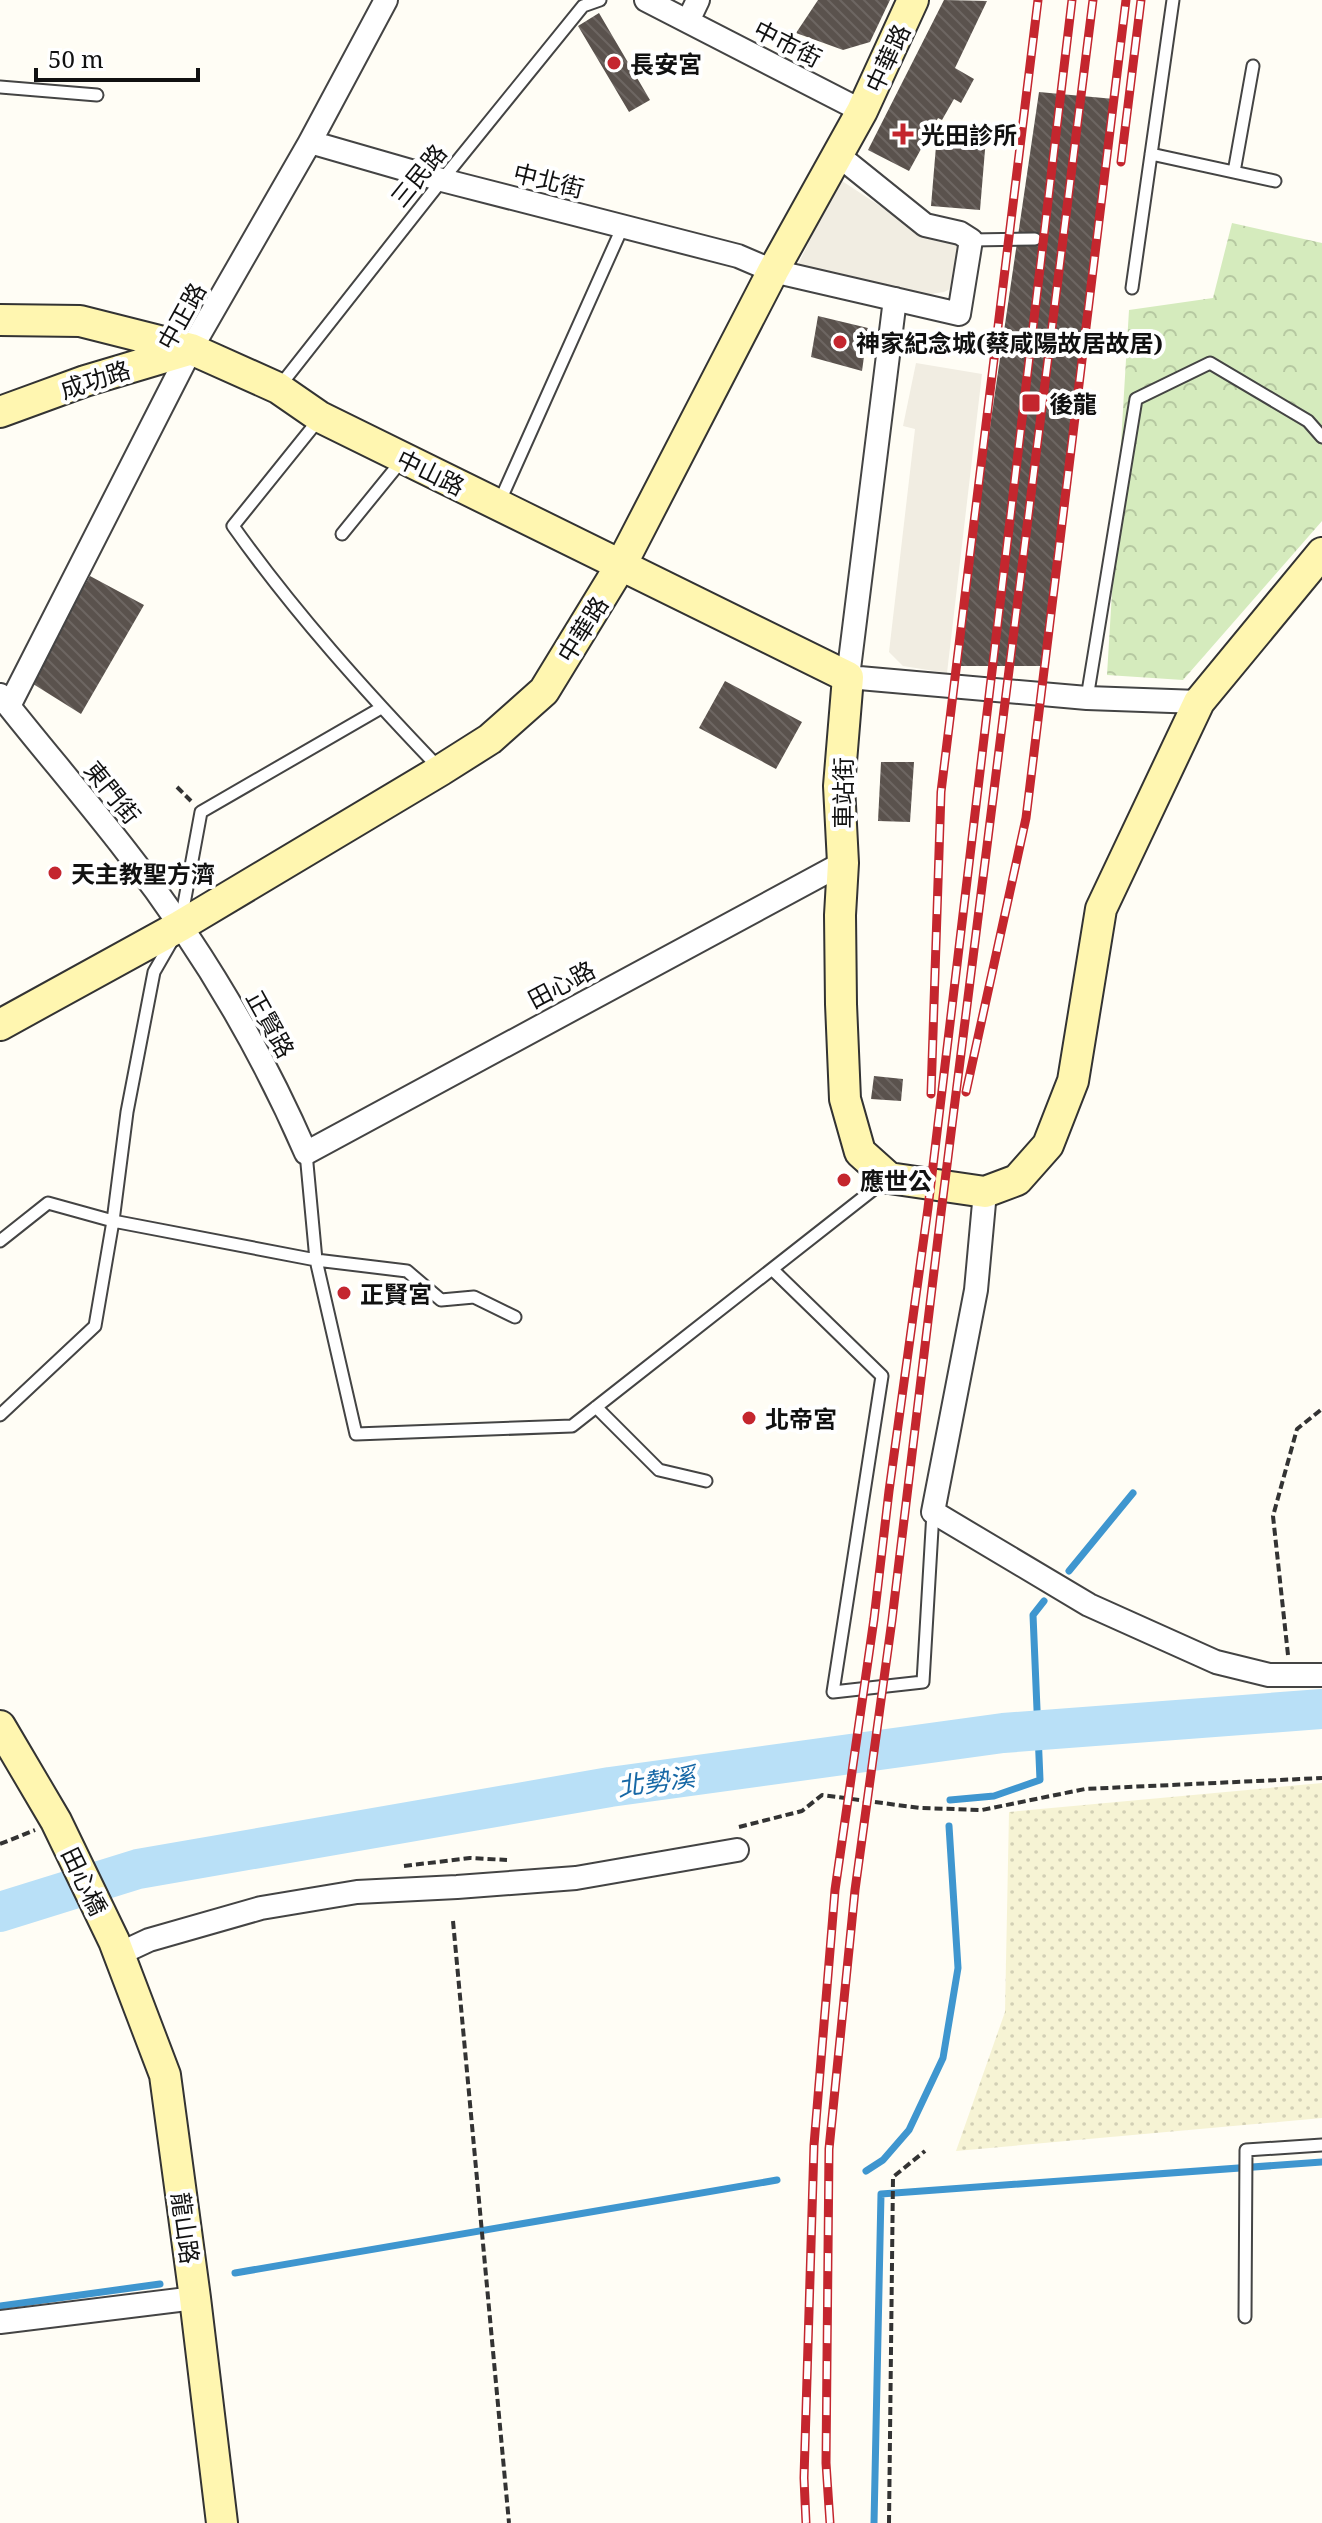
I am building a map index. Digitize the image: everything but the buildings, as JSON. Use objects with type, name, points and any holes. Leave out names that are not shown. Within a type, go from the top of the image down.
[{"type":"street","name":"中正路","points":[[4,700],[191,349],[310,142],[386,0]]},
{"type":"street","name":"中市街","points":[[646,0],[862,111]]},
{"type":"street","points":[[688,21],[698,0]]},
{"type":"street","name":"中華路","points":[[0,1025],[180,926],[441,770],[490,739],[544,691],[621,565],[773,271],[862,111],[913,0]]},
{"type":"street","name":"中北街","points":[[310,142],[442,180],[738,256],[773,271]]},
{"type":"street","points":[[773,271],[959,314],[971,240],[960,233],[925,225],[838,155]]},
{"type":"street","name":"車站街","points":[[889,1178],[860,1152],[845,1099],[840,915],[843,863],[839,786],[848,677],[895,299]]},
{"type":"street","name":"中山路","points":[[0,320],[80,321],[191,349],[278,388],[320,417],[848,677]]},
{"type":"street","name":"成功路","points":[[0,412],[85,381],[191,349]]},
{"type":"street","points":[[889,1178],[985,1192],[1017,1180],[1048,1145],[1073,1081],[1101,909],[1199,702],[1322,553]]},
{"type":"street","points":[[848,677],[1087,698],[1199,702]]},
{"type":"street","name":"東門街","points":[[4,700],[127,852],[180,926]]},
{"type":"street","name":"田心路","points":[[306,1153],[843,863]]},
{"type":"street","name":"正賢路","points":[[180,926],[219,983],[284,1103],[306,1153]]},
{"type":"street","points":[[985,1192],[976,1290],[933,1512],[1089,1605],[1216,1662],[1269,1675],[1322,1675]]},
{"type":"street","points":[[0,1726],[45,1826]]},
{"type":"street","name":"田心橋","points":[[45,1826],[117,1948]]},
{"type":"street","points":[[117,1948],[261,1908],[357,1892],[576,1878],[737,1850]]},
{"type":"street","name":"龍山路","points":[[117,1948],[165,2075],[222,2523]]},
{"type":"street","points":[[0,2322],[195,2298]]},
{"type":"lane","name":"三民路","points":[[278,388],[579,3],[600,0]]},
{"type":"lane","points":[[1132,288],[1173,0]]},
{"type":"lane","points":[[1234,172],[1253,66]]},
{"type":"lane","points":[[0,87],[97,95]]},
{"type":"lane","points":[[1151,154],[1275,181]]},
{"type":"lane","points":[[498,505],[623,226]]},
{"type":"lane","points":[[971,240],[1035,239]]},
{"type":"lane","points":[[1087,698],[1136,399],[1210,363],[1308,421],[1322,437]]},
{"type":"lane","points":[[320,417],[233,526],[267,574],[381,708],[441,770]]},
{"type":"lane","points":[[342,534],[404,458]]},
{"type":"lane","points":[[0,1415],[95,1326],[127,1112],[154,972],[180,926],[201,812],[381,708]]},
{"type":"lane","points":[[306,1153],[316,1260],[356,1434],[572,1426],[889,1178]]},
{"type":"lane","points":[[0,1241],[48,1203],[113,1221],[316,1260],[407,1271],[441,1300],[474,1297],[515,1317]]},
{"type":"lane","points":[[772,1269],[882,1376],[833,1692],[923,1682],[933,1512]]},
{"type":"lane","points":[[596,1407],[659,1470],[706,1481]]},
{"type":"lane","points":[[1245,2317],[1246,2150],[1322,2145]]},
{"type":"path","points":[[1290,1675],[1273,1516],[1297,1429],[1322,1409]]},
{"type":"path","points":[[0,1844],[45,1826]]},
{"type":"path","points":[[453,1921],[509,2523]]},
{"type":"path","points":[[889,2523],[892,2184],[893,2177],[925,2151]]},
{"type":"shaded area","points":[[839,179],[918,231],[955,242],[961,252],[958,279],[952,288],[925,295],[797,267]]},
{"type":"shaded area","points":[[916,363],[982,374],[947,673],[903,666],[889,652],[915,429],[903,426]]},
{"type":"shaded area","points":[[1322,1783],[1322,2118],[956,2151],[1005,2012],[1009,1812]]},
{"type":"green space","points":[[1232,223],[1322,243],[1322,521],[1183,680],[1107,675],[1129,310],[1213,298]]},
{"type":"waterway","points":[[1069,1571],[1133,1493]]},
{"type":"waterway","points":[[950,1800],[994,1796],[1040,1780],[1033,1615],[1044,1601]]},
{"type":"waterway","name":"北勢溪","points":[[0,1912],[138,1869],[610,1787],[1003,1733],[1322,1709]]},
{"type":"waterway","points":[[866,2171],[883,2160],[909,2130],[943,2058],[958,1968],[949,1826]]},
{"type":"waterway","points":[[874,2523],[881,2194],[1322,2162]]},
{"type":"waterway","points":[[235,2273],[777,2180]]},
{"type":"waterway","points":[[0,2306],[160,2284]]},
{"type":"railway","points":[[931,1094],[941,792],[1038,0]]},
{"type":"railway","points":[[806,2523],[804,2478],[814,2145],[835,1890],[928,1208],[1072,0]]},
{"type":"railway","points":[[830,2523],[826,2463],[829,2149],[855,1890],[892,1620],[1093,0]]},
{"type":"railway","points":[[966,1092],[1026,818],[1126,0]]},
{"type":"railway","points":[[1121,162],[1141,0]]},
{"type":"place","name":"長安宮","points":[[614,63]]},
{"type":"place","name":"光田診所","points":[[903,134]]},
{"type":"place","name":"神家紀念城(蔡咸陽故居故居)","points":[[840,342]]},
{"type":"place","name":"後龍","points":[[1031,403]]},
{"type":"place","name":"天主教聖方濟","points":[[55,873]]},
{"type":"place","name":"應世公","points":[[844,1180]]},
{"type":"place","name":"正賢宮","points":[[344,1293]]},
{"type":"place","name":"北帝宮","points":[[749,1418]]}]
